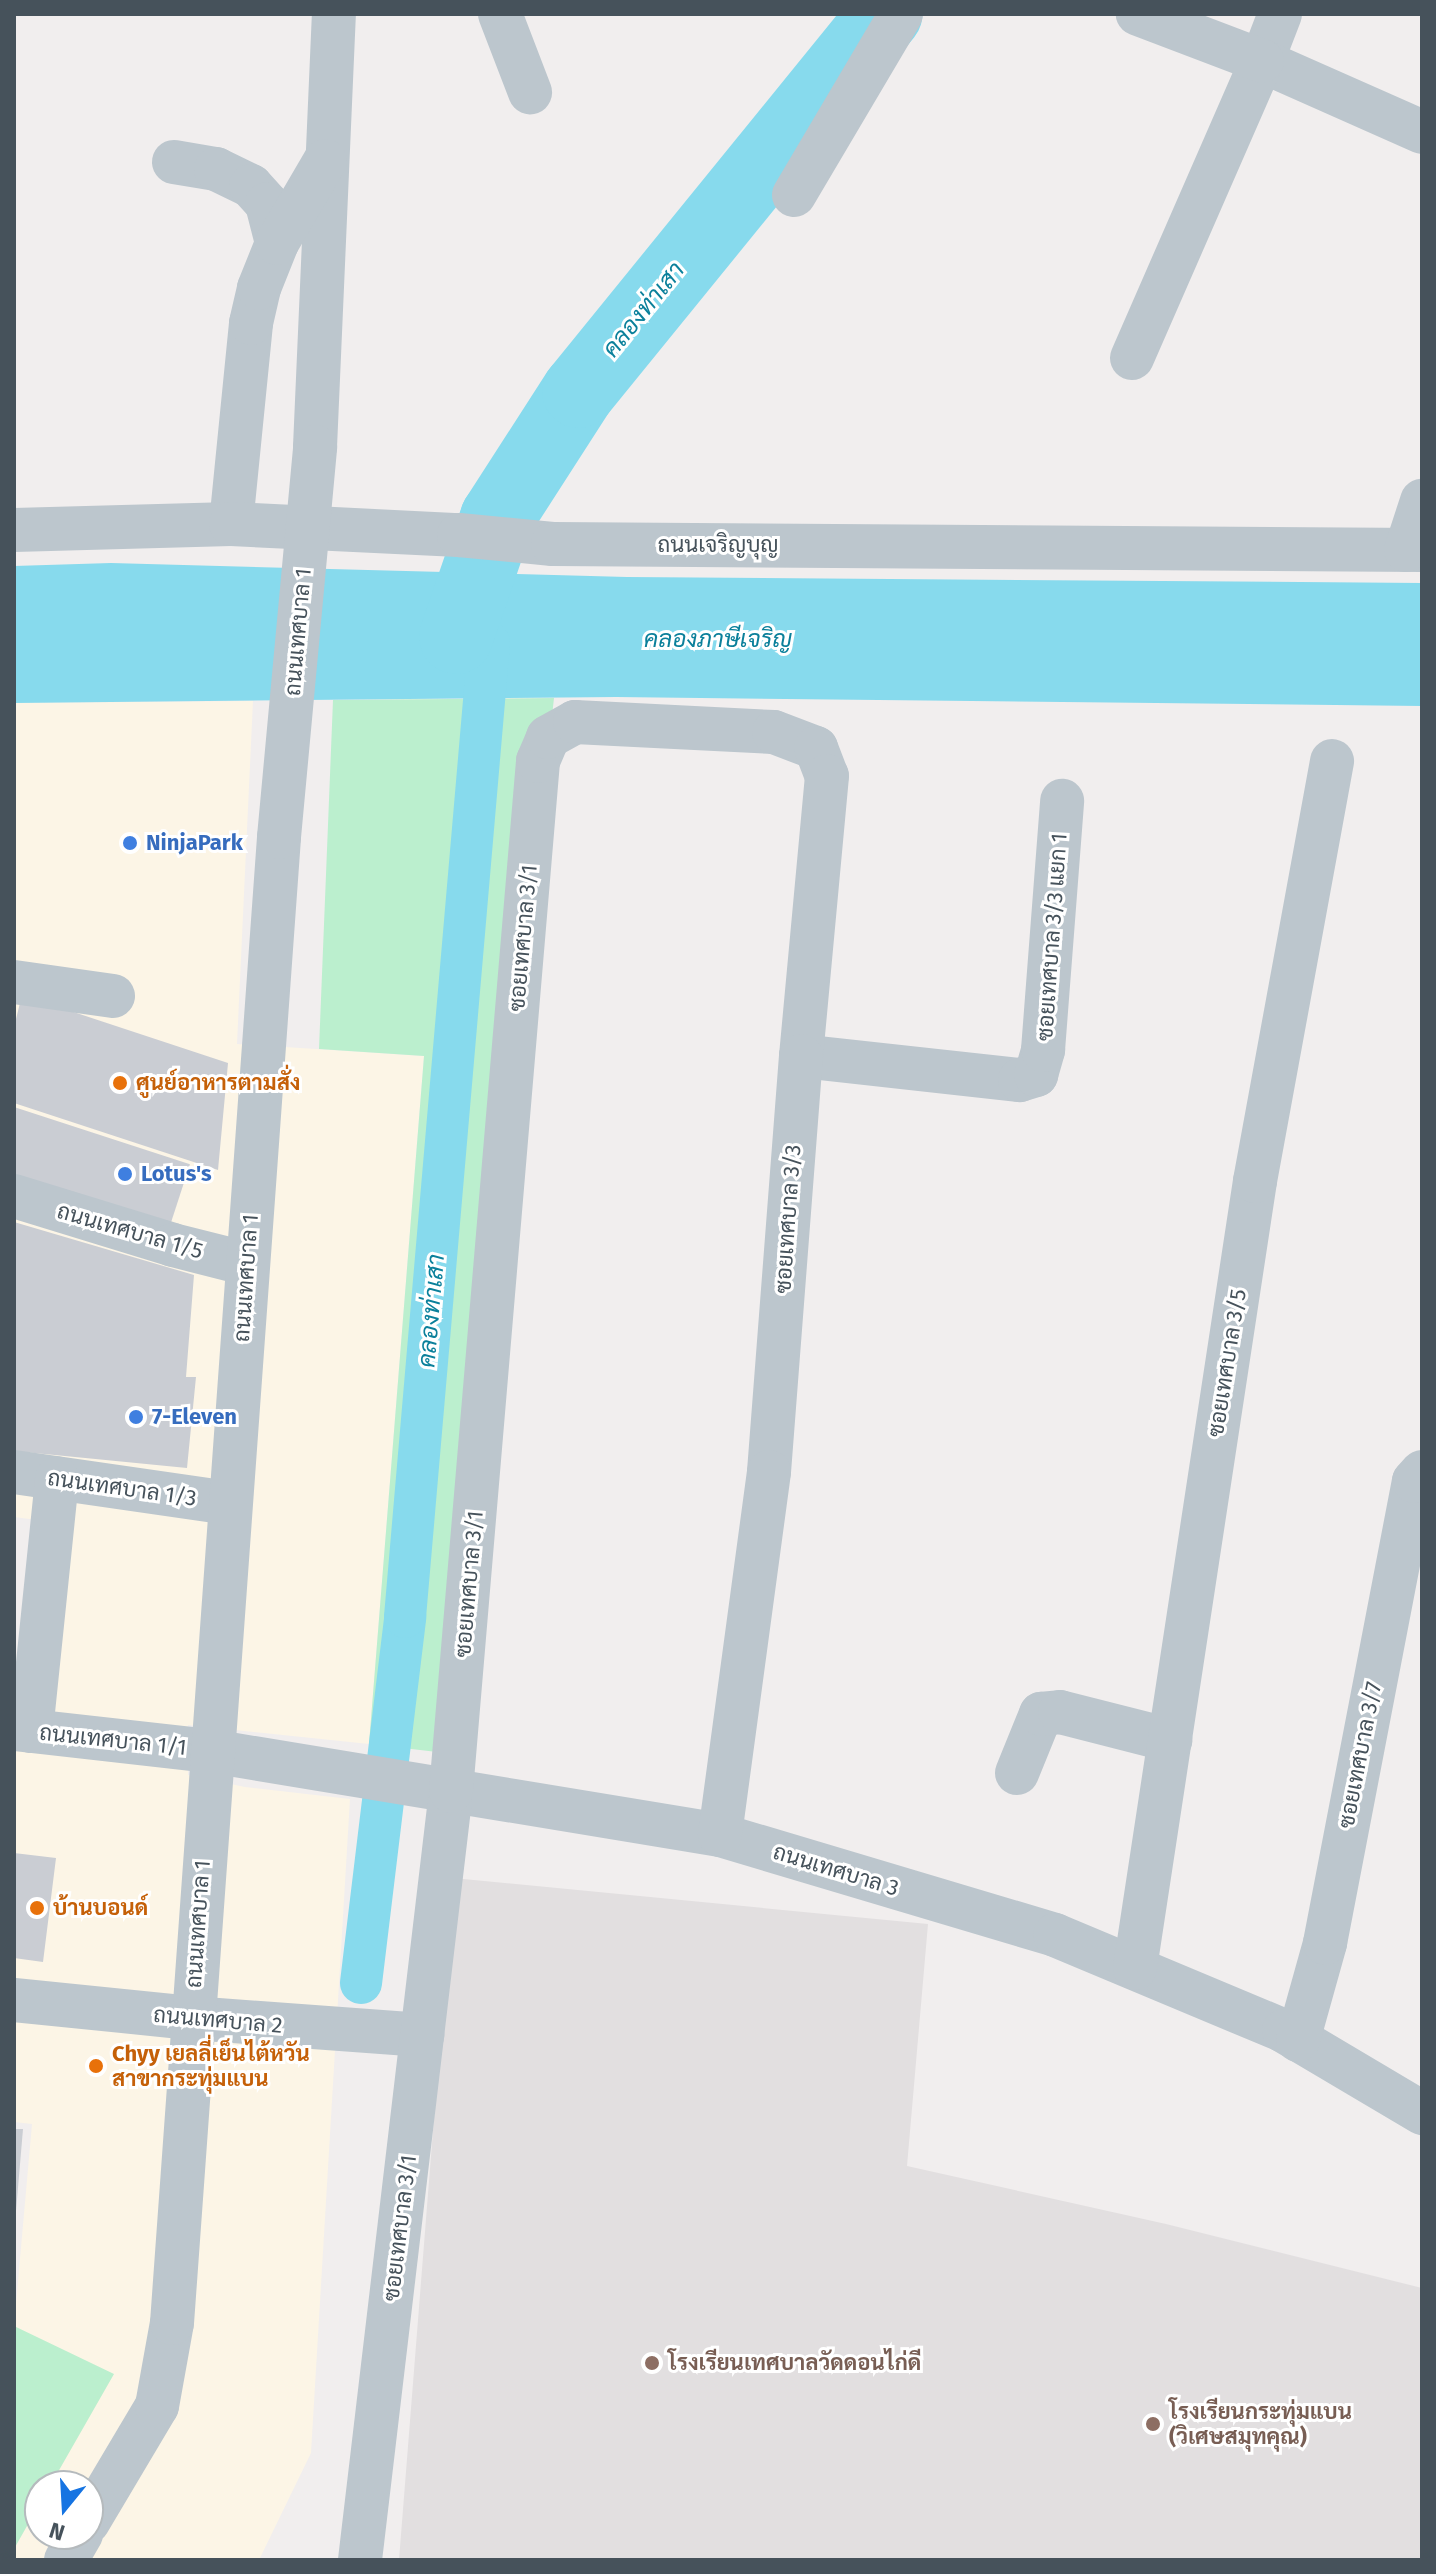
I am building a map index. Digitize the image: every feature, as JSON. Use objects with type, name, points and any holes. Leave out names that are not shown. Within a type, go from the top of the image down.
[{"type":"street","name":"ถนนเทศบาล 1","points":[[104,2495],[157,2406],[172,2323],[191,2018],[279,837],[315,447],[334,14]]},
{"type":"street","points":[[500,14],[530,92]]},
{"type":"street","points":[[794,195],[901,14]]},
{"type":"street","points":[[1138,14],[1262,61],[1422,132]]},
{"type":"street","points":[[1132,358],[1280,14]]},
{"type":"street","points":[[231,524],[251,323],[259,288],[277,243],[328,157]]},
{"type":"street","points":[[174,162],[216,169],[251,186],[267,204],[277,243]]},
{"type":"street","points":[[1414,550],[1422,501]]},
{"type":"street","name":"ถนนเจริญบุญ","points":[[14,530],[231,524],[459,535],[517,541],[1414,550]]},
{"type":"street","name":"ซอยเทศบาล 3/1","points":[[360,2560],[449,1790],[538,761],[548,737],[575,722],[675,727]]},
{"type":"street","name":"ซอยเทศบาล 3/3","points":[[675,727],[774,732],[816,748],[827,776],[801,1056],[769,1472],[720,1835]]},
{"type":"street","name":"ซอยเทศบาล 3/5","points":[[1135,1968],[1255,1181],[1332,761]]},
{"type":"street","name":"ซอยเทศบาล 3/3 แยก 1","points":[[801,1056],[1020,1080],[1036,1075],[1043,1050],[1062,801]]},
{"type":"street","points":[[14,982],[113,996]]},
{"type":"street","name":"ถนนเทศบาล 1/5","points":[[14,1196],[173,1245],[248,1264]]},
{"type":"street","name":"ถนนเทศบาล 1/3","points":[[14,1472],[229,1503]]},
{"type":"street","name":"ซอยเทศบาล 3/7","points":[[1298,2040],[1325,1943],[1414,1481],[1422,1472]]},
{"type":"street","points":[[23,1730],[57,1478]]},
{"type":"street","points":[[1017,1773],[1041,1714],[1060,1712],[1170,1740]]},
{"type":"street","name":"ถนนเทศบาล 1/1","points":[[23,1730],[211,1751]]},
{"type":"street","name":"ถนนเทศบาล 3","points":[[211,1751],[720,1835],[1055,1935],[1298,2040],[1422,2113]]},
{"type":"street","name":"ถนนเทศบาล 2","points":[[14,2000],[191,2018],[422,2035]]},
{"type":"shaded area","points":[[253,701],[237,1044],[424,1056],[369,1744],[188,1725],[188,1775],[245,1787],[350,1799],[311,2453],[259,2560],[14,2560],[14,2326],[32,2124],[14,2122],[14,1744],[45,1521],[14,1517],[14,703]]},
{"type":"shaded area","name":"โรงเรียนเทศบาลวัดดอนไก่ดี","points":[[453,1878],[928,1924],[907,2166],[1166,2224],[1422,2288],[1422,2560],[399,2560]]},
{"type":"green space","points":[[554,698],[437,1752],[369,1744],[424,1056],[319,1049],[333,700]]},
{"type":"green space","points":[[14,2326],[114,2374],[59,2470],[24,2470],[24,2531],[14,2549]]},
{"type":"water","name":"คลองภาษีเจริญ","points":[[111,563],[627,577],[1422,583],[1422,706],[616,697],[14,703],[14,566]]},
{"type":"building","name":"ศูนย์อาหารตามสั่ง","points":[[22,995],[228,1063],[218,1170],[14,1103],[14,1027]]},
{"type":"building","name":"Lotus's","points":[[14,1107],[190,1164],[170,1226],[14,1175]]},
{"type":"building","points":[[14,1222],[194,1275],[186,1377],[196,1377],[187,1468],[14,1451]]},
{"type":"building","name":"บ้านบอนด์","points":[[14,1853],[56,1858],[43,1962],[14,1958]]},
{"type":"building","points":[[14,2129],[23,2129],[16,2211],[14,2211]]},
{"type":"waterway","name":"คลองท่าเสา","points":[[456,637],[497,518],[579,391],[885,14]]},
{"type":"waterway","name":"คลองท่าเสา","points":[[361,1983],[405,1617],[489,643]]},
{"type":"place","name":"NinjaPark","points":[[130,843]]},
{"type":"place","name":"ศูนย์อาหารตามสั่ง","points":[[120,1083]]},
{"type":"place","name":"Lotus's","points":[[125,1174]]},
{"type":"place","name":"7-Eleven","points":[[136,1417]]},
{"type":"place","name":"บ้านบอนด์","points":[[37,1908]]},
{"type":"place","name":"Chyy เยลลี่เย็นไต้หวัน สาขากระทุ่มแบน","points":[[96,2066]]},
{"type":"place","name":"โรงเรียนเทศบาลวัดดอนไก่ดี","points":[[652,2363]]},
{"type":"place","name":"โรงเรียนกระทุ่มแบน (วิเศษสมุทคุณ)","points":[[1153,2424]]}]
